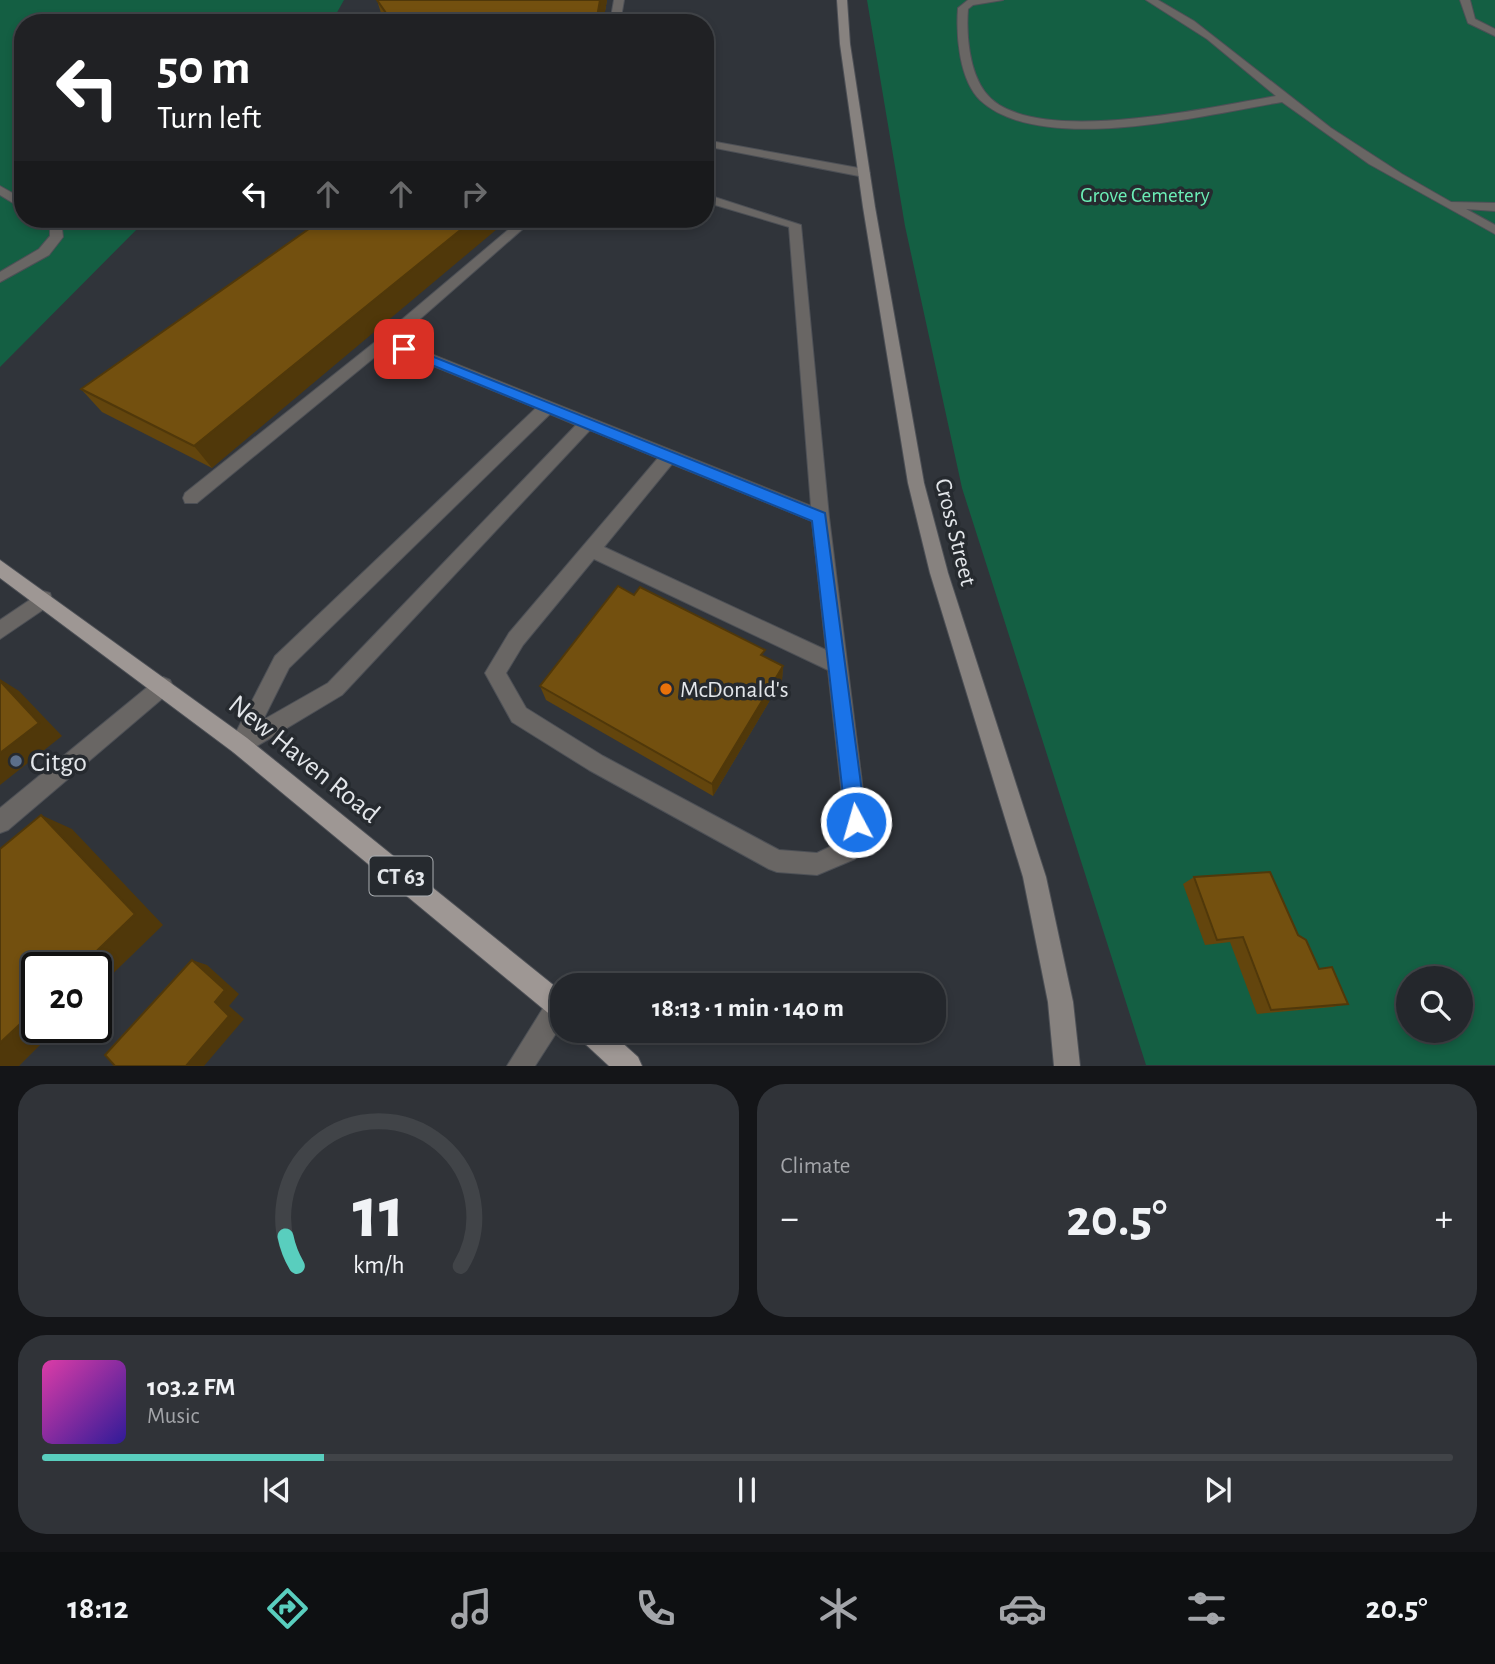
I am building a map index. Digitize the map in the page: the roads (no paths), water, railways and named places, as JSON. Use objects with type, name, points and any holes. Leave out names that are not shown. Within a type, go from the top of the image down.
[{"type":"main road","name":"New Haven Road","points":[[0,568],[240,745],[550,998]]},
{"type":"main road","points":[[603,1043],[629,1066]]},
{"type":"street","name":"Cross Street","points":[[842,0],[847,60],[909,449],[938,571],[1038,890],[1051,941],[1065,1029],[1067,1066]]},
{"type":"lane","points":[[998,0],[971,2],[962,8],[960,32],[979,92],[996,106],[1020,118],[1069,125],[1126,125],[1285,98]]},
{"type":"lane","points":[[1151,0],[1165,6],[1373,163],[1495,230]]},
{"type":"lane","points":[[1465,0],[1471,21],[1495,33]]},
{"type":"lane","points":[[714,145],[864,173]]},
{"type":"lane","points":[[669,456],[516,639],[495,673],[519,715],[596,763],[777,861],[817,864],[847,851],[856,822],[820,517],[795,225],[714,201]]},
{"type":"lane","points":[[1446,205],[1495,207]]},
{"type":"lane","points":[[0,278],[44,252],[57,237],[55,228]]},
{"type":"lane","points":[[191,498],[385,341],[517,228]]},
{"type":"lane","points":[[385,341],[820,517]]},
{"type":"lane","points":[[240,745],[282,662],[547,407]]},
{"type":"lane","points":[[240,745],[335,689],[587,423]]},
{"type":"lane","points":[[591,549],[838,665]]},
{"type":"lane","points":[[0,631],[43,599]]},
{"type":"lane","points":[[0,822],[163,686]]},
{"type":"lane","points":[[520,1066],[550,1023]]},
{"type":"place","name":"McDonald's","points":[[666,689]]},
{"type":"place","name":"Citgo","points":[[16,761]]},
{"type":"park label","name":"Grove Cemetery","points":[[1145,195]]}]
